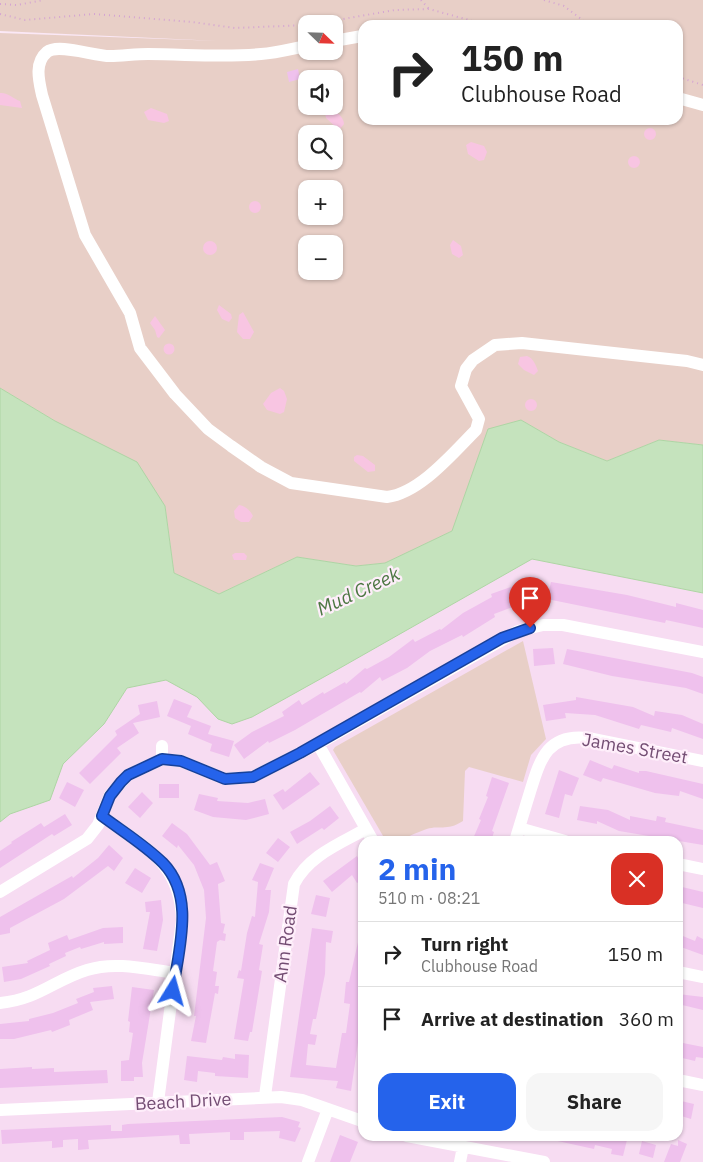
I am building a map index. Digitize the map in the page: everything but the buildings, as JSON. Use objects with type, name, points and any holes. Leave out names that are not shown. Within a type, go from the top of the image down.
[{"type":"street","points":[[343,39],[358,37]]},
{"type":"street","points":[[298,47],[240,56],[145,54],[109,56],[82,54],[66,48],[46,53],[41,61],[38,74],[42,95],[85,235],[130,313],[140,348],[147,360],[175,394],[208,429],[261,467],[291,483],[394,496],[400,495],[417,484],[476,430],[480,419],[461,386],[463,376],[473,360],[495,345],[522,343],[686,361],[703,365]]},
{"type":"street","points":[[683,99],[703,105]]},
{"type":"street","points":[[0,892],[80,844],[92,832],[102,816],[110,796],[128,775],[162,759],[181,761],[225,779],[240,779],[265,773],[502,638],[526,629],[543,625],[563,625],[703,652]]},
{"type":"street","name":"James Street","points":[[517,836],[539,761],[551,746],[563,739],[577,736],[703,761]]},
{"type":"street","points":[[318,744],[370,836]]},
{"type":"street","points":[[162,746],[162,759]]},
{"type":"street","points":[[102,816],[162,862],[178,888],[182,920],[158,1102]]},
{"type":"street","points":[[519,828],[547,836]]},
{"type":"street","name":"Ann Road","points":[[265,1096],[294,884],[300,872],[312,859],[366,829]]},
{"type":"street","points":[[683,865],[703,869]]},
{"type":"street","points":[[0,1003],[31,997],[76,974],[101,966],[118,966],[175,973]]},
{"type":"street","points":[[683,973],[703,977]]},
{"type":"street","points":[[683,1081],[703,1085]]},
{"type":"street","name":"Beach Drive","points":[[0,1110],[265,1096],[292,1098],[358,1119]]},
{"type":"street","points":[[308,1162],[328,1109]]},
{"type":"street","points":[[446,1141],[469,1144],[544,1162]]},
{"type":"street","points":[[460,1162],[469,1144]]},
{"type":"path","points":[[0,4],[17,4],[44,0]]},
{"type":"path","points":[[421,0],[429,9]]},
{"type":"path","points":[[544,0],[564,6],[582,20]]},
{"type":"path","points":[[343,19],[395,10],[429,9],[468,20]]},
{"type":"path","points":[[0,14],[25,20],[94,14],[192,22],[235,28],[298,25]]},
{"type":"path","points":[[683,79],[703,85]]},
{"type":"shaded area","points":[[0,0],[703,0],[703,445],[659,440],[607,461],[559,442],[521,420],[452,531],[386,563],[356,566],[297,557],[219,594],[174,573],[165,506],[55,421],[0,388],[0,33],[219,41],[0,31]]},
{"type":"shaded area","points":[[532,559],[703,593],[703,1162],[0,1162],[0,822],[10,814],[50,800],[63,763],[104,724],[127,688],[166,680],[197,697],[218,719],[252,717]]},
{"type":"shaded area","points":[[523,641],[546,739],[531,755],[523,782],[469,767],[465,771],[463,821],[452,826],[429,828],[409,836],[383,836],[333,750],[335,747]]},
{"type":"sand","points":[[0,93],[20,101],[22,108],[0,105]]},
{"type":"sand","points":[[151,108],[167,114],[169,121],[164,123],[148,120],[144,112]]},
{"type":"sand","points":[[325,115],[340,115],[344,124],[334,125]]},
{"type":"sand","points":[[650,128],[656,134],[650,140],[644,134]]},
{"type":"sand","points":[[471,142],[484,146],[487,152],[484,160],[479,161],[468,154],[466,145]]},
{"type":"sand","points":[[634,156],[640,162],[634,168],[628,162]]},
{"type":"sand","points":[[257,201],[260,202],[260,212],[253,213],[250,212],[249,205],[250,202]]},
{"type":"sand","points":[[453,240],[461,246],[463,255],[459,258],[452,254],[450,245]]},
{"type":"sand","points":[[210,241],[215,243],[217,248],[215,253],[210,255],[205,253],[203,248],[205,243]]},
{"type":"sand","points":[[219,305],[231,314],[232,318],[229,322],[222,319],[217,310]]},
{"type":"sand","points":[[243,312],[254,332],[250,339],[243,339],[237,332],[239,315]]},
{"type":"sand","points":[[155,316],[165,330],[159,338],[150,323]]},
{"type":"sand","points":[[167,344],[171,344],[174,349],[173,353],[167,354],[164,351],[164,347]]},
{"type":"sand","points":[[527,356],[533,360],[538,371],[534,375],[524,370],[518,364],[520,357]]},
{"type":"sand","points":[[280,388],[284,391],[287,399],[284,412],[280,414],[267,410],[263,404],[271,393]]},
{"type":"sand","points":[[529,399],[533,399],[537,405],[533,411],[529,411],[525,407],[525,403]]},
{"type":"sand","points":[[357,455],[363,456],[375,465],[375,471],[368,472],[354,461],[354,457]]},
{"type":"sand","points":[[239,505],[245,507],[252,514],[253,516],[249,522],[241,522],[235,518],[234,511]]},
{"type":"sand","points":[[244,553],[247,556],[246,560],[234,560],[232,555]]},
{"type":"water","name":"Mud Creek","points":[[0,388],[55,421],[137,462],[165,506],[174,573],[219,594],[297,557],[356,566],[385,563],[452,531],[488,429],[521,420],[559,442],[607,461],[659,440],[703,445],[703,593],[532,559],[252,717],[232,724],[218,719],[197,697],[166,680],[127,688],[104,724],[63,764],[50,800],[10,814],[0,822]]},
{"type":"route","points":[[173,991],[182,920],[182,900],[170,872],[162,862],[102,816],[110,796],[121,782],[128,775],[162,759],[181,761],[225,779],[240,779],[265,773],[502,638],[530,628]]}]
